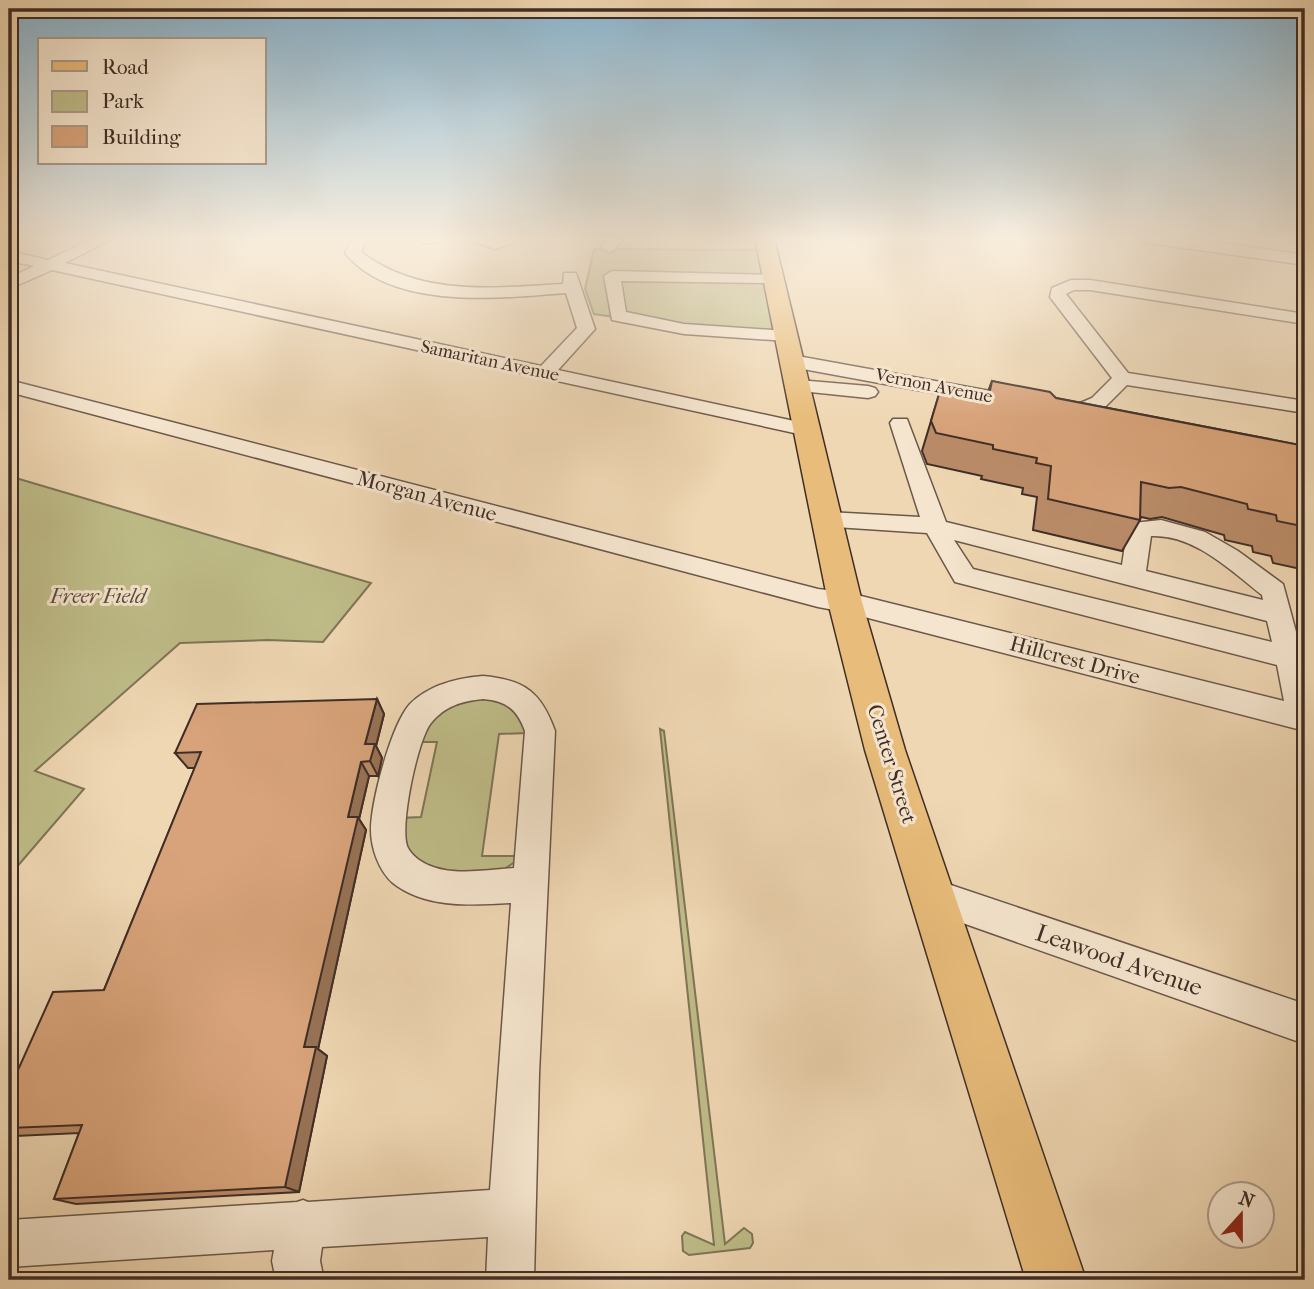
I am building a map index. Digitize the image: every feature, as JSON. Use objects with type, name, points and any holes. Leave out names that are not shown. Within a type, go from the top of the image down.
[{"type":"main road","name":"Center Street","points":[[778,298],[845,602],[885,750],[1056,1280]]},
{"type":"street","name":"Samaritan Avenue","points":[[202,298],[808,430]]},
{"type":"street","points":[[545,373],[586,329],[584,313],[577,298]]},
{"type":"street","points":[[615,298],[618,316],[684,329],[792,361],[841,388],[938,401],[1083,428]]},
{"type":"street","points":[[1059,298],[1122,378],[1305,407]]},
{"type":"street","points":[[1173,298],[1305,319]]},
{"type":"street","name":"Vernon Avenue","points":[[792,361],[1075,413],[1098,402],[1122,378]]},
{"type":"street","name":"Morgan Avenue","points":[[9,386],[818,598],[845,602]]},
{"type":"street","points":[[900,423],[938,529],[955,566],[964,576],[1289,657]]},
{"type":"street","points":[[828,520],[916,523],[1279,614]]},
{"type":"street","points":[[1131,578],[1142,528],[1153,527],[1187,533],[1210,543],[1274,591],[1304,719]]},
{"type":"street","name":"Hillcrest Drive","points":[[845,602],[1304,719]]},
{"type":"street","points":[[510,1280],[512,1212],[532,885],[540,730],[533,713],[522,699],[504,691],[481,686],[441,697],[422,711],[411,726],[386,827],[390,850],[402,868],[419,879],[440,886],[532,885]]},
{"type":"street","name":"Leawood Avenue","points":[[933,896],[1305,1024]]},
{"type":"street","points":[[9,1244],[303,1223],[512,1212]]},
{"type":"street","points":[[300,1280],[296,1261],[303,1223]]},
{"type":"green space","points":[[588,298],[774,298],[782,333],[683,327],[594,314]]},
{"type":"green space","name":"Freer Field","points":[[9,476],[371,583],[323,642],[268,640],[180,643],[35,771],[84,789],[9,876]]},
{"type":"green space","points":[[477,695],[510,702],[528,733],[499,734],[482,856],[515,856],[516,861],[499,873],[435,873],[403,851],[400,818],[421,817],[437,742],[418,742],[440,706]]},
{"type":"green space","points":[[660,729],[664,731],[725,1244],[744,1228],[752,1234],[753,1243],[750,1248],[689,1255],[683,1251],[682,1236],[685,1232],[714,1245]]},
{"type":"building","points":[[992,381],[1050,392],[1056,398],[1305,446],[1305,533],[1298,532],[1297,525],[1277,521],[1276,515],[1248,509],[1247,504],[1181,487],[1169,488],[1141,482],[1140,520],[1048,499],[1051,466],[1036,463],[1037,458],[993,449],[993,445],[936,433],[931,421],[940,391],[988,400]]},
{"type":"building","points":[[377,699],[365,744],[375,744],[370,761],[361,762],[348,817],[358,817],[304,1047],[316,1047],[285,1187],[54,1199],[82,1125],[9,1128],[9,1090],[53,992],[104,990],[201,752],[175,753],[197,704]]}]
